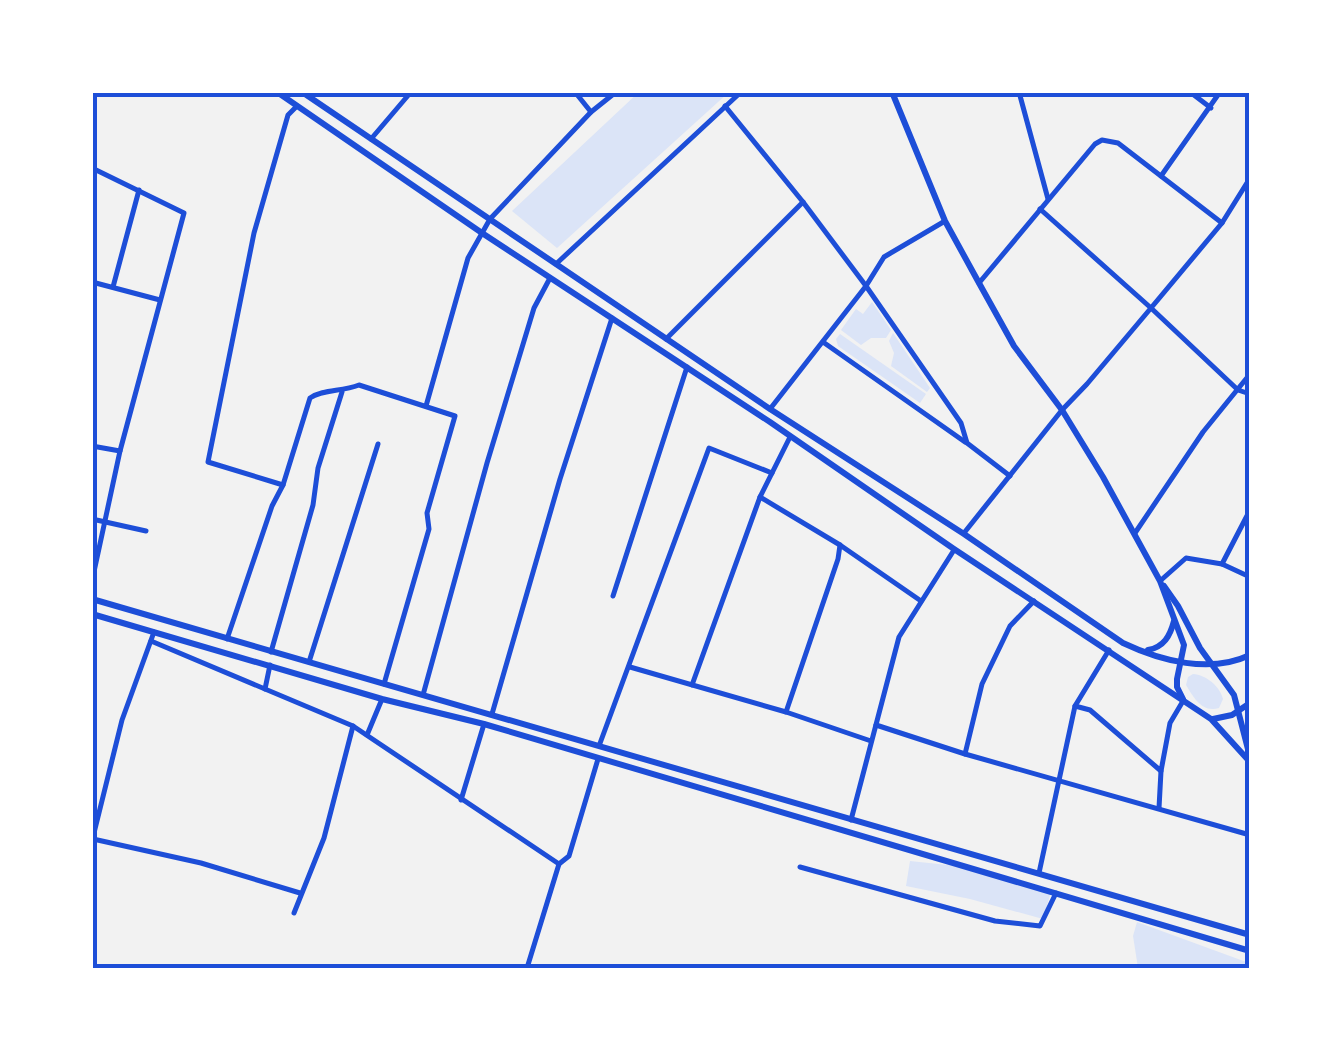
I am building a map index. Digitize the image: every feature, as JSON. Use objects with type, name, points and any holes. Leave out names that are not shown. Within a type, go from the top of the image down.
[{"type":"street","points":[[277,92],[1211,719],[1250,759]]},
{"type":"street","points":[[302,92],[1123,643],[1182,662],[1211,664],[1250,655]]},
{"type":"street","points":[[370,138],[411,92]]},
{"type":"street","points":[[575,92],[591,112]]},
{"type":"street","points":[[426,406],[468,258],[490,219],[591,112],[616,92]]},
{"type":"street","points":[[556,264],[741,92]]},
{"type":"street","points":[[892,92],[945,221],[979,284],[1014,346],[1062,410],[1160,581],[1184,645],[1178,686],[1184,701]]},
{"type":"street","points":[[1019,92],[1048,199]]},
{"type":"street","points":[[1190,92],[1210,108]]},
{"type":"street","points":[[1161,176],[1220,92]]},
{"type":"street","points":[[283,485],[208,462],[254,233],[288,115],[297,106]]},
{"type":"street","points":[[724,106],[866,286],[962,423],[968,443]]},
{"type":"street","points":[[979,284],[1102,140],[1118,143],[1222,223]]},
{"type":"street","points":[[92,168],[184,212],[120,451],[92,581]]},
{"type":"street","points":[[964,534],[1062,410],[1222,223],[1250,178]]},
{"type":"street","points":[[113,287],[138,190]]},
{"type":"street","points":[[666,339],[803,202]]},
{"type":"street","points":[[1040,209],[1238,390],[1250,394]]},
{"type":"street","points":[[770,409],[884,257],[945,221]]},
{"type":"street","points":[[424,695],[487,462],[534,308],[551,277]]},
{"type":"street","points":[[92,282],[160,300]]},
{"type":"street","points":[[492,714],[560,479],[612,318]]},
{"type":"street","points":[[823,342],[1010,476]]},
{"type":"street","points":[[613,596],[687,367]]},
{"type":"street","points":[[1135,532],[1202,432],[1250,374]]},
{"type":"street","points":[[227,639],[310,398],[319,392],[342,392],[359,384],[455,416],[384,684]]},
{"type":"street","points":[[271,652],[313,505],[318,468],[342,392]]},
{"type":"street","points":[[692,685],[760,497],[791,436]]},
{"type":"street","points":[[310,662],[378,444]]},
{"type":"street","points":[[92,446],[120,451]]},
{"type":"street","points":[[599,746],[709,448],[772,473]]},
{"type":"street","points":[[760,497],[920,601]]},
{"type":"street","points":[[1222,564],[1250,510]]},
{"type":"street","points":[[92,519],[146,531]]},
{"type":"street","points":[[786,712],[840,546]]},
{"type":"street","points":[[845,832],[899,637],[954,549]]},
{"type":"street","points":[[1160,581],[1186,558],[1222,564],[1250,577]]},
{"type":"street","points":[[1160,581],[1234,694],[1250,759]]},
{"type":"street","points":[[92,599],[1250,936]]},
{"type":"street","points":[[965,754],[982,684],[1010,626],[1034,601]]},
{"type":"street","points":[[93,616],[153,636],[270,664],[382,699],[484,724],[1250,950]]},
{"type":"street","points":[[1142,652],[1154,650],[1166,641],[1174,620]]},
{"type":"street","points":[[153,636],[353,726],[559,864]]},
{"type":"street","points":[[153,636],[122,720],[93,840],[201,863],[300,893]]},
{"type":"street","points":[[1038,874],[1074,706],[1109,650]]},
{"type":"street","points":[[265,689],[270,664]]},
{"type":"street","points":[[629,666],[870,741]]},
{"type":"street","points":[[367,735],[382,699]]},
{"type":"street","points":[[1158,808],[1170,723],[1184,701]]},
{"type":"street","points":[[1211,719],[1239,712],[1250,703]]},
{"type":"street","points":[[1074,706],[1090,710],[1161,771]]},
{"type":"street","points":[[1239,712],[1250,718]]},
{"type":"street","points":[[460,800],[484,724]]},
{"type":"street","points":[[876,725],[1250,835]]},
{"type":"street","points":[[294,913],[324,838],[353,726]]},
{"type":"street","points":[[527,968],[559,864],[569,856],[598,759]]},
{"type":"street","points":[[800,867],[996,921],[1040,926],[1056,893]]},
{"type":"shaded area","points":[[639,92],[728,93],[557,248],[512,211]]},
{"type":"shaded area","points":[[872,302],[891,330],[886,338],[871,338],[861,345],[841,330],[856,309],[863,314]]},
{"type":"shaded area","points":[[893,333],[930,388],[927,392],[891,366],[894,353],[889,341]]},
{"type":"shaded area","points":[[840,334],[926,394],[920,403],[838,346],[836,339]]},
{"type":"shaded area","points":[[1193,674],[1207,679],[1219,690],[1223,699],[1219,708],[1208,708],[1195,699],[1186,685]]},
{"type":"shaded area","points":[[910,861],[957,866],[1051,892],[1043,919],[906,886]]},
{"type":"shaded area","points":[[1137,922],[1249,963],[1249,968],[1138,968],[1133,936]]}]
